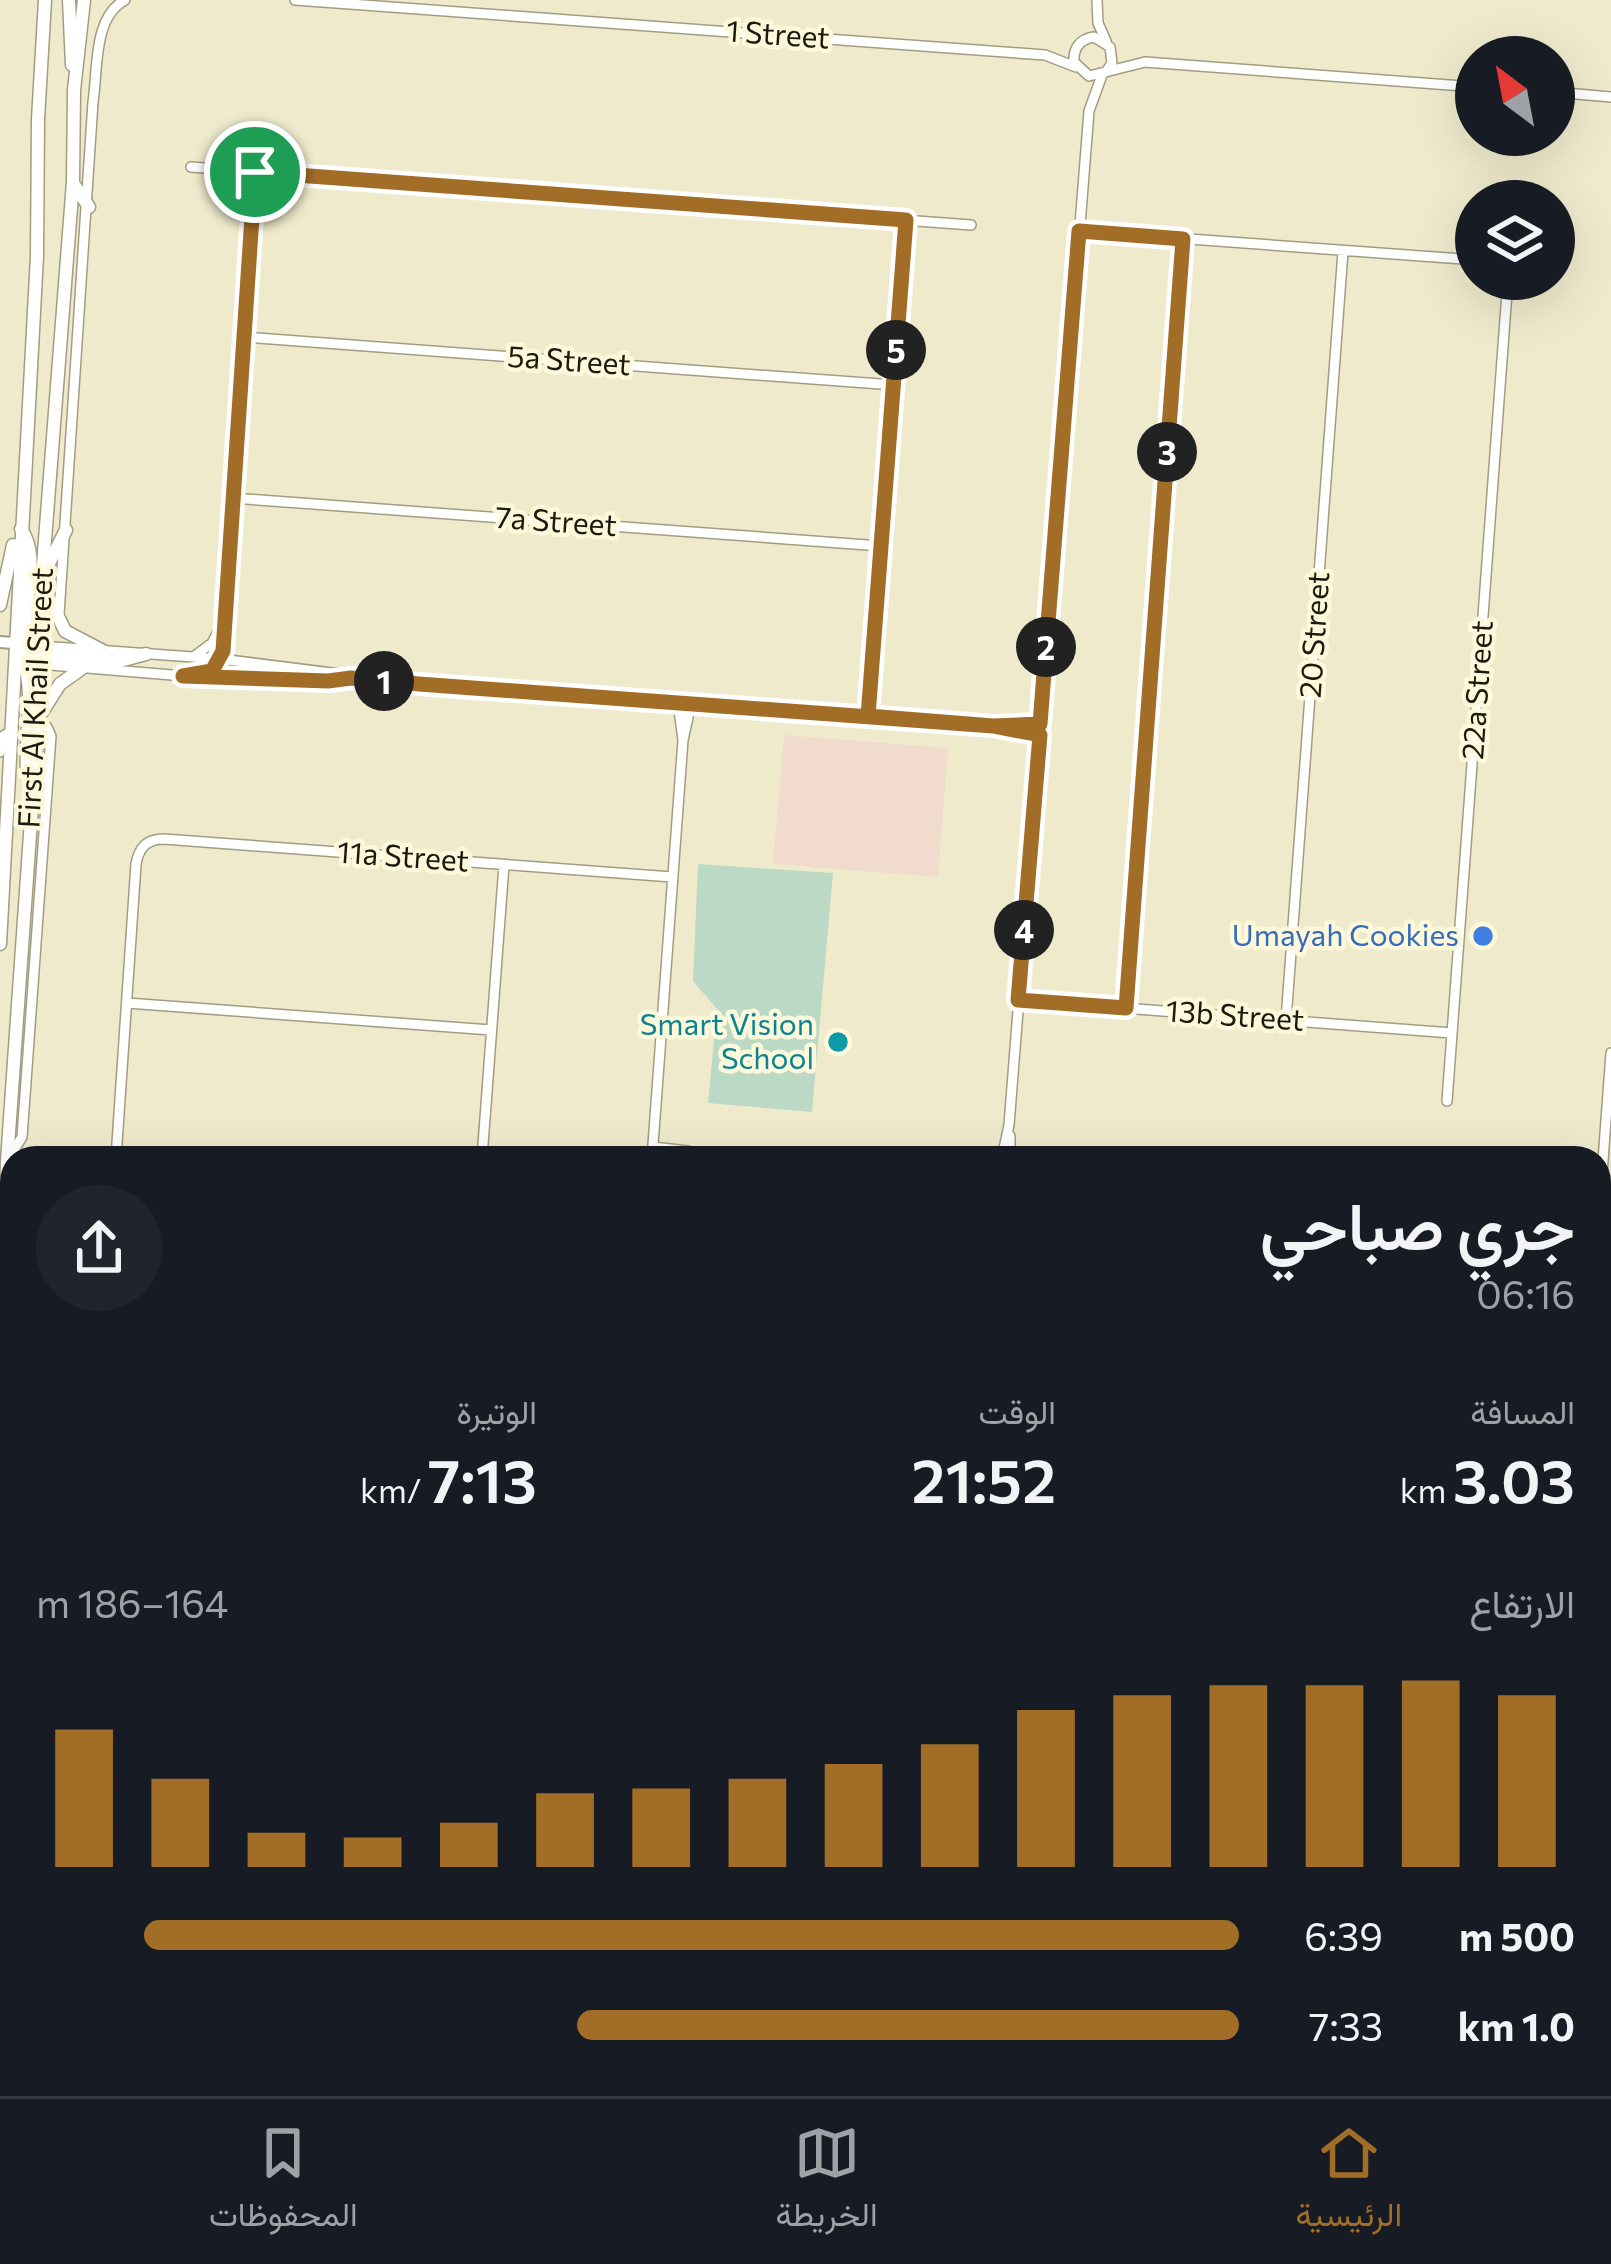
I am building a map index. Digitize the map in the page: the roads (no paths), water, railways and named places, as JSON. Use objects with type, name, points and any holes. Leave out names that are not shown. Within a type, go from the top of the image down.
[{"type":"main road","name":"First Al Khail Street","points":[[8,1146],[38,720],[28,653],[20,528],[37,256],[42,0]]},
{"type":"main road","points":[[69,0],[74,90]]},
{"type":"main road","name":"First Al Khail Street","points":[[0,944],[13,711],[42,579],[84,0]]},
{"type":"main road","points":[[73,182],[89,207]]},
{"type":"main road","points":[[0,605],[20,528]]},
{"type":"main road","points":[[66,530],[42,579],[58,620],[70,636],[103,651]]},
{"type":"main road","points":[[32,784],[26,766],[28,653],[116,662],[146,654]]},
{"type":"main road","points":[[38,720],[56,689],[81,669]]},
{"type":"main road","points":[[0,682],[13,711]]},
{"type":"street","points":[[58,620],[93,102],[103,24],[110,11],[125,0]]},
{"type":"street","name":"1 Street","points":[[296,0],[1045,55],[1077,68]]},
{"type":"street","points":[[1089,111],[1074,56],[1097,5]]},
{"type":"street","points":[[1007,1146],[1089,111],[1112,63],[1097,5]]},
{"type":"street","points":[[1080,43],[1094,37],[1145,62]]},
{"type":"street","name":"1 Street","points":[[1045,55],[1080,43]]},
{"type":"street","points":[[1077,68],[1089,76],[1145,62],[1455,85]]},
{"type":"street","points":[[1575,94],[1611,97]]},
{"type":"street","points":[[191,167],[971,225]]},
{"type":"street","points":[[183,676],[212,671],[221,659],[255,172]]},
{"type":"street","points":[[868,716],[906,220]]},
{"type":"street","points":[[1079,231],[1455,258]]},
{"type":"street","points":[[1126,1008],[1183,239]]},
{"type":"street","name":"20 Street","points":[[1286,1020],[1343,250]]},
{"type":"street","name":"22a Street","points":[[1447,1101],[1506,300]]},
{"type":"street","name":"5a Street","points":[[243,337],[894,385]]},
{"type":"street","name":"7a Street","points":[[232,498],[881,546]]},
{"type":"street","points":[[194,656],[212,643],[222,623]]},
{"type":"street","points":[[0,642],[81,669],[328,681],[351,678]]},
{"type":"street","points":[[0,658],[103,651],[194,656],[351,678],[1040,729]]},
{"type":"street","points":[[678,703],[683,740]]},
{"type":"street","points":[[653,1146],[683,740],[691,704]]},
{"type":"street","points":[[16,1146],[22,1137],[50,736],[38,720]]},
{"type":"street","points":[[0,752],[1,739],[14,730]]},
{"type":"street","name":"11a Street","points":[[127,1003],[139,852],[147,843],[164,839],[672,878]]},
{"type":"street","points":[[483,1146],[504,865]]},
{"type":"street","name":"13b Street","points":[[1018,1000],[1452,1033]]},
{"type":"street","points":[[117,1146],[127,1003],[491,1030]]},
{"type":"street","points":[[1603,1146],[1611,1053]]},
{"type":"place","name":"Umayah Cookies","points":[[1483,936]]},
{"type":"place","name":"Smart Vision School","points":[[838,1042]]}]
